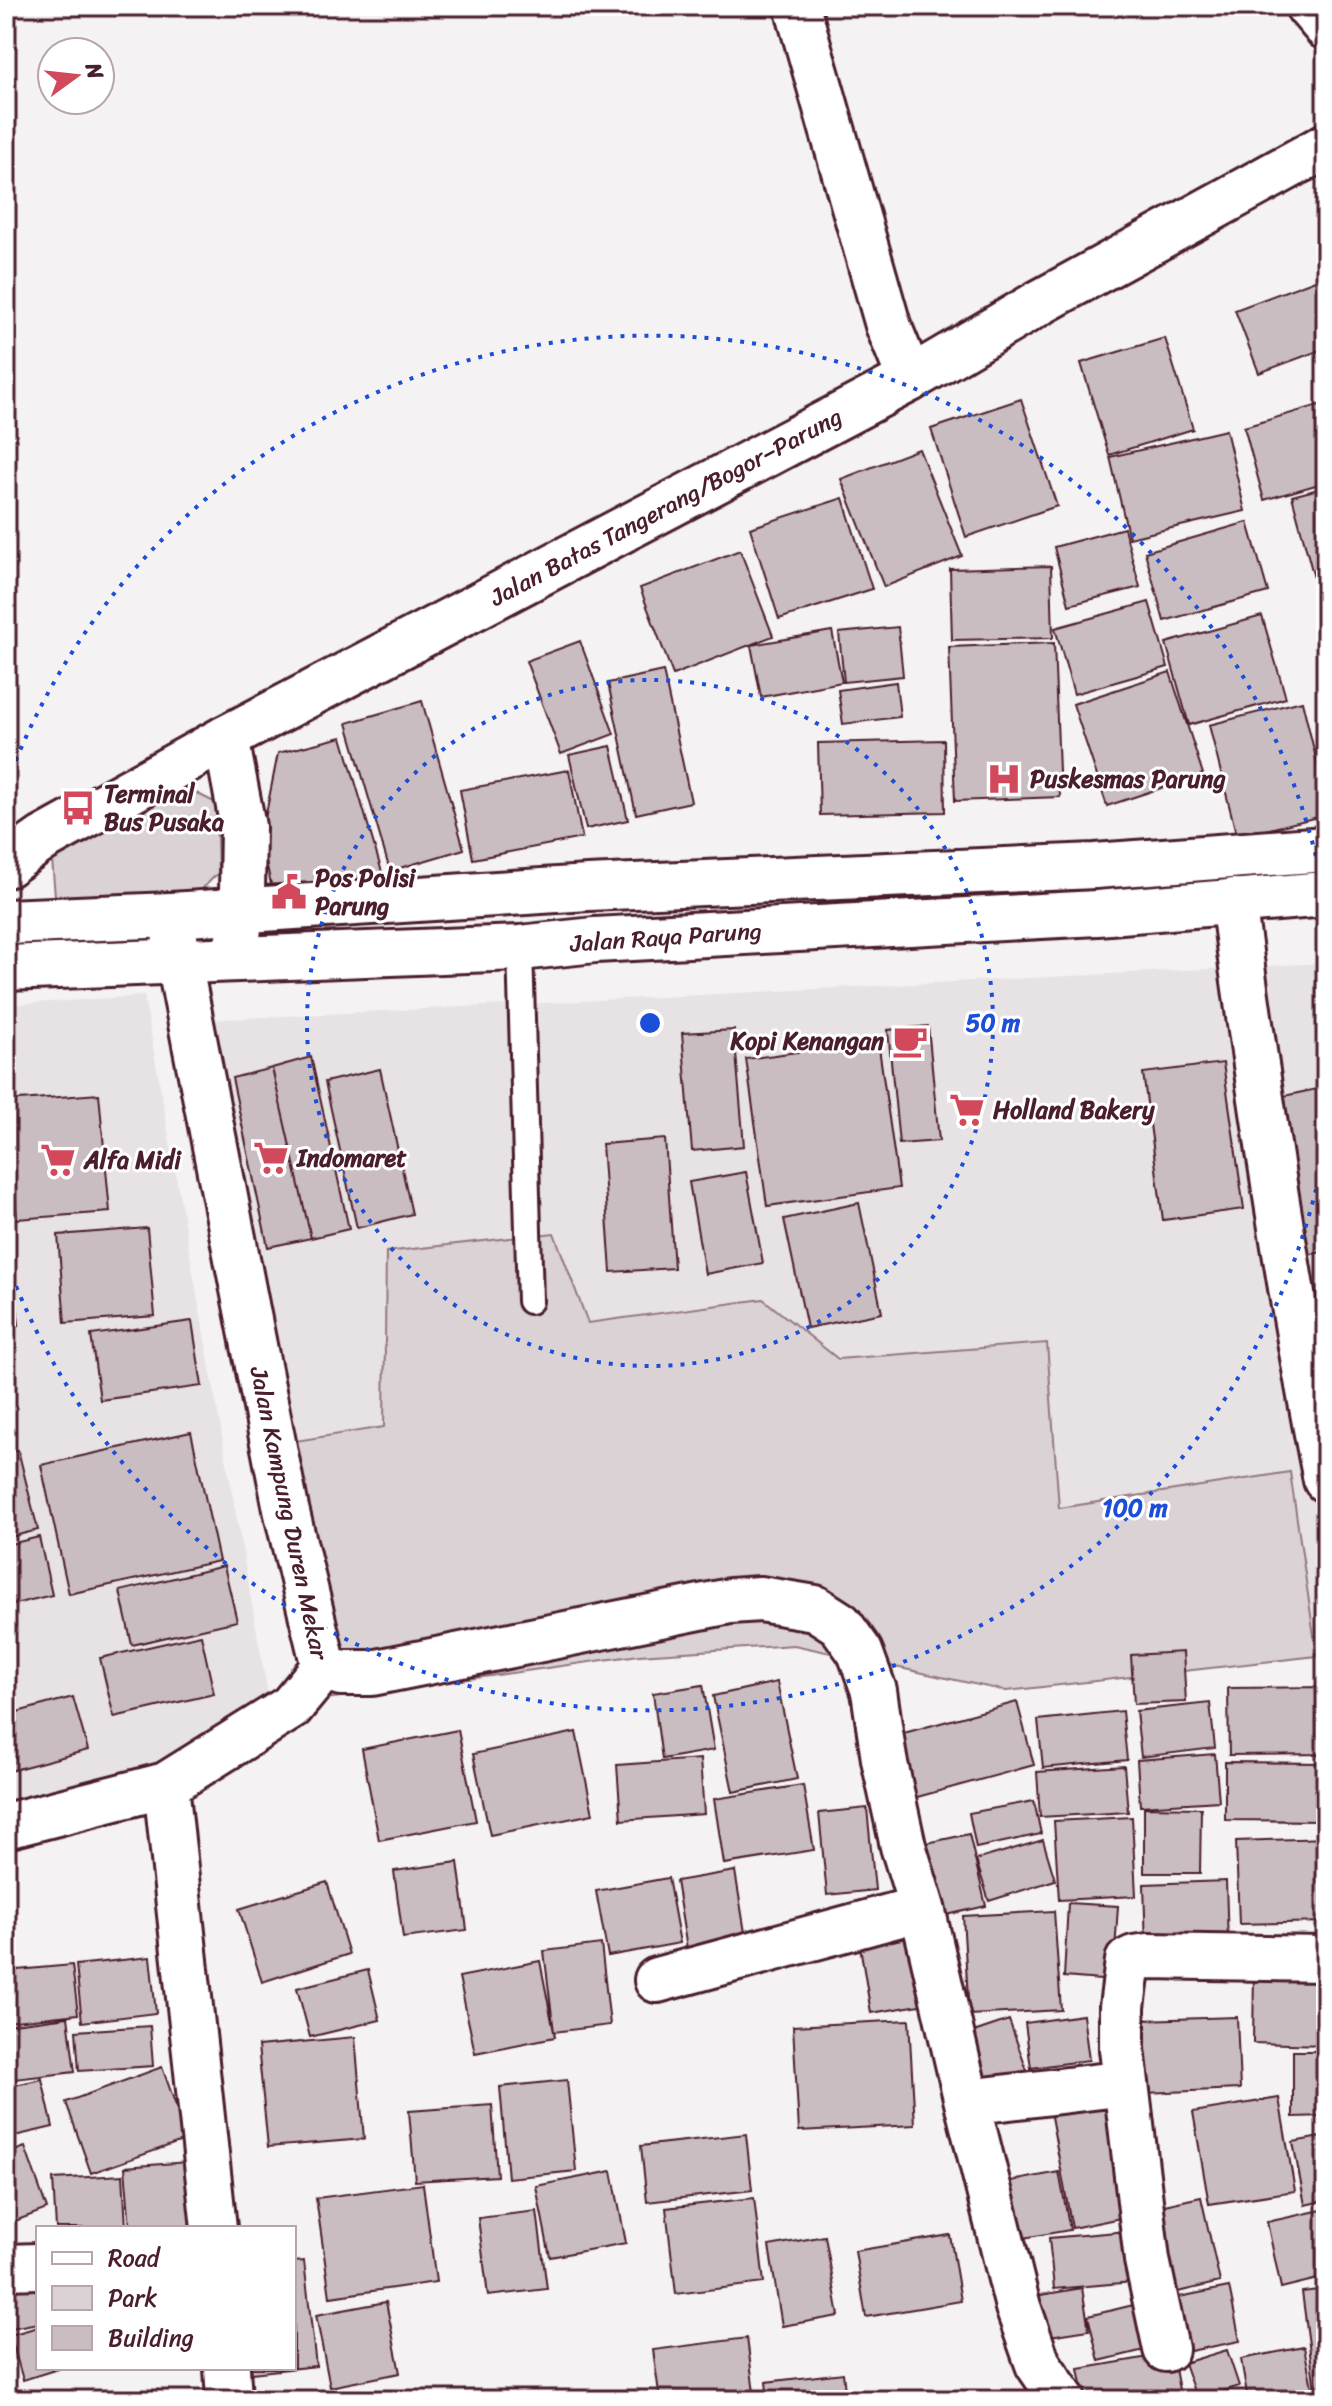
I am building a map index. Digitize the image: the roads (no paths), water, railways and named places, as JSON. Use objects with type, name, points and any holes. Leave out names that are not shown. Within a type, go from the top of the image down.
[{"type":"main road","points":[[797,6],[888,325],[910,379]]},
{"type":"main road","points":[[1308,6],[1326,27]]},
{"type":"main road","name":"Jalan Batas Tangerang/Bogor–Parung","points":[[6,865],[43,839],[226,738],[910,379],[1039,303],[1326,146]]},
{"type":"main road","points":[[226,738],[243,827],[237,960]]},
{"type":"main road","name":"Jalan Raya Parung","points":[[6,922],[171,915],[588,888],[1095,866],[1326,849]]},
{"type":"main road","points":[[1095,866],[1097,913]]},
{"type":"main road","name":"Jalan Raya Parung","points":[[6,968],[520,948],[595,940],[1097,913],[1326,894]]},
{"type":"main road","points":[[1233,901],[1265,1129],[1302,1359],[1326,1480]]},
{"type":"main road","name":"Jalan Kampung Duren Mekar","points":[[6,1826],[166,1785],[291,1707],[324,1667],[286,1509],[171,915]]},
{"type":"main road","points":[[324,1667],[341,1673],[372,1673],[730,1601],[760,1599],[815,1608],[840,1624],[860,1652],[874,1691],[884,1759],[903,1846],[922,1908],[1018,2307],[1038,2364],[1063,2400]]},
{"type":"main road","points":[[166,1785],[214,2226]]},
{"type":"main road","points":[[657,1980],[922,1908]]},
{"type":"main road","points":[[1166,2349],[1147,2260],[1126,2083],[1121,2022],[1128,1961],[1148,1956],[1326,1959]]},
{"type":"main road","points":[[967,2102],[1126,2083]]},
{"type":"main road","points":[[6,2267],[36,2266]]},
{"type":"main road","points":[[227,2370],[229,2400]]},
{"type":"lane","points":[[520,948],[530,1301]]},
{"type":"place","name":"Puskesmas Parung","points":[[1004,779]]},
{"type":"place","name":"Terminal Bus Pusaka","points":[[78,808]]},
{"type":"place","name":"Pos Polisi Parung","points":[[289,892]]},
{"type":"place","name":"Kopi Kenangan","points":[[910,1041]]},
{"type":"place","name":"Holland Bakery","points":[[967,1110]]},
{"type":"place","name":"Indomaret","points":[[271,1158]]},
{"type":"place","name":"Alfa Midi","points":[[58,1160]]}]
